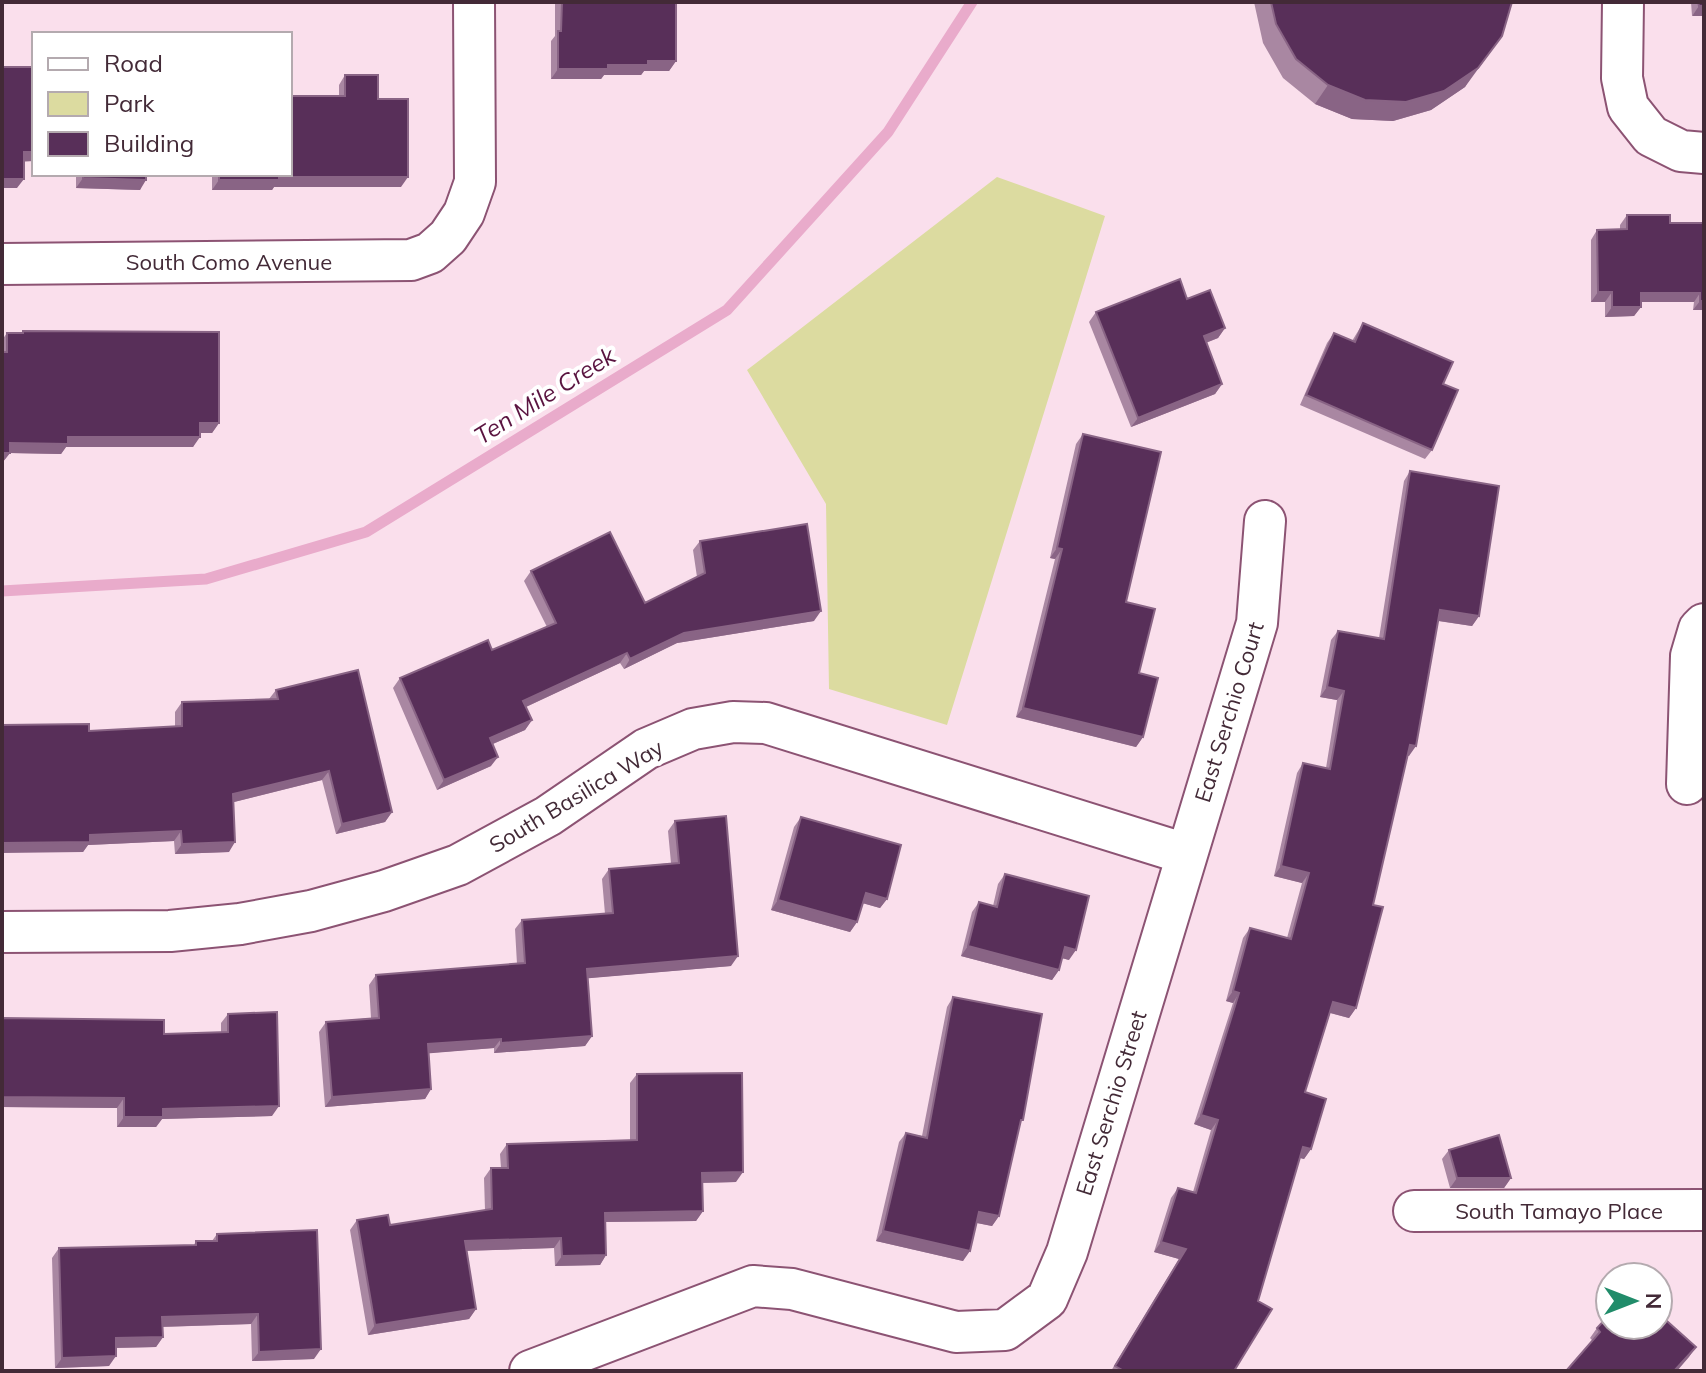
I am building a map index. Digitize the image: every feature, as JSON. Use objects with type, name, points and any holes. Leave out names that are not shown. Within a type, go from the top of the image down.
[{"type":"street","name":"South Como Avenue","points":[[2,264],[411,260],[430,253],[448,237],[464,213],[475,182],[474,2]]},
{"type":"street","points":[[1623,2],[1622,78],[1628,107],[1651,136],[1681,151],[1704,153]]},
{"type":"street","name":"East Serchio Court","points":[[1186,854],[1257,623],[1265,521]]},
{"type":"street","points":[[1687,784],[1691,656],[1699,629],[1704,624]]},
{"type":"street","name":"South Basilica Way","points":[[2,932],[170,931],[240,924],[311,911],[384,891],[458,865],[548,816],[646,749],[693,729],[733,722],[766,723],[1186,854]]},
{"type":"street","name":"East Serchio Street","points":[[530,1371],[753,1286],[792,1289],[956,1332],[1005,1330],[1047,1299],[1067,1252],[1186,854]]},
{"type":"street","name":"South Tamayo Place","points":[[1414,1211],[1704,1210]]},
{"type":"green space","points":[[997,177],[1105,216],[947,725],[829,689],[826,504],[747,370]]},
{"type":"building","points":[[562,2],[676,2],[676,61],[608,65],[608,69],[558,69]]},
{"type":"building","points":[[1271,2],[1512,2],[1502,36],[1478,68],[1444,91],[1406,102],[1365,100],[1328,85],[1296,59],[1276,24]]},
{"type":"building","points":[[2,67],[32,67],[32,152],[24,152],[24,179],[2,179]]},
{"type":"building","points":[[345,75],[378,75],[378,99],[408,99],[408,177],[219,180],[219,176],[292,176],[292,96],[345,96]]},
{"type":"building","points":[[146,176],[146,180],[83,178]]},
{"type":"building","points":[[1627,215],[1670,215],[1670,223],[1704,223],[1704,301],[1700,301],[1700,293],[1641,293],[1641,307],[1612,307],[1612,292],[1598,292],[1597,230],[1627,229]]},
{"type":"building","points":[[1180,279],[1187,299],[1210,290],[1225,328],[1204,336],[1222,384],[1138,418],[1096,312]]},
{"type":"building","points":[[1363,323],[1453,362],[1443,384],[1458,390],[1432,450],[1306,395],[1334,333],[1355,342]]},
{"type":"building","points":[[219,332],[219,423],[200,423],[200,437],[68,437],[68,444],[10,443],[10,453],[2,453],[2,352],[7,352],[7,333]]},
{"type":"building","points":[[1083,434],[1161,452],[1126,602],[1155,609],[1139,673],[1158,678],[1143,737],[1023,708],[1062,549],[1057,548]]},
{"type":"building","points":[[1410,471],[1499,486],[1479,616],[1440,610],[1416,746],[1410,745],[1373,905],[1383,907],[1356,1008],[1333,1002],[1305,1092],[1326,1099],[1311,1149],[1303,1147],[1258,1301],[1272,1309],[1234,1371],[1124,1371],[1115,1366],[1186,1249],[1161,1242],[1178,1188],[1196,1193],[1218,1120],[1201,1115],[1239,993],[1233,991],[1250,928],[1291,939],[1309,873],[1281,866],[1303,763],[1330,769],[1344,691],[1327,687],[1338,631],[1384,639]]},
{"type":"building","points":[[807,524],[821,611],[684,633],[630,659],[627,653],[523,701],[532,720],[490,738],[498,757],[444,780],[400,678],[488,640],[492,650],[556,623],[531,571],[610,532],[645,603],[705,573],[700,541]]},
{"type":"building","points":[[358,670],[392,812],[342,824],[329,771],[233,794],[235,842],[182,844],[181,831],[90,835],[90,842],[2,843],[2,725],[89,724],[89,731],[182,726],[182,702],[278,699],[276,690]]},
{"type":"building","points":[[726,816],[738,956],[587,969],[592,1036],[501,1043],[501,1039],[428,1044],[431,1089],[332,1097],[326,1022],[379,1018],[376,975],[525,963],[522,920],[613,913],[609,869],[679,863],[675,821]]},
{"type":"building","points":[[801,817],[901,845],[887,899],[866,893],[857,922],[778,900]]},
{"type":"building","points":[[1005,874],[1089,896],[1076,950],[1065,947],[1059,970],[968,946],[979,902],[997,907]]},
{"type":"building","points":[[953,997],[1042,1014],[1023,1120],[999,1216],[979,1212],[970,1251],[883,1231],[906,1133],[927,1138]]},
{"type":"building","points":[[277,1012],[279,1106],[163,1109],[163,1117],[124,1117],[124,1098],[2,1097],[2,1018],[164,1020],[164,1034],[228,1032],[228,1014]]},
{"type":"building","points":[[742,1073],[743,1172],[702,1173],[703,1211],[605,1213],[606,1255],[562,1256],[561,1238],[465,1241],[476,1309],[375,1325],[357,1220],[388,1215],[390,1225],[492,1209],[491,1168],[508,1168],[507,1144],[637,1140],[637,1074]]},
{"type":"building","points":[[1499,1135],[1511,1178],[1457,1178],[1449,1150]]},
{"type":"building","points":[[317,1230],[321,1349],[259,1352],[258,1314],[162,1317],[163,1337],[116,1338],[116,1356],[62,1358],[59,1248],[196,1245],[196,1241],[217,1241],[217,1234]]},
{"type":"building","points":[[1674,1327],[1696,1347],[1674,1371],[1566,1371],[1594,1339],[1674,1341]]},
{"type":"waterway","name":"Ten Mile Creek","points":[[2,591],[206,579],[366,532],[727,310],[888,132],[972,2]]}]
